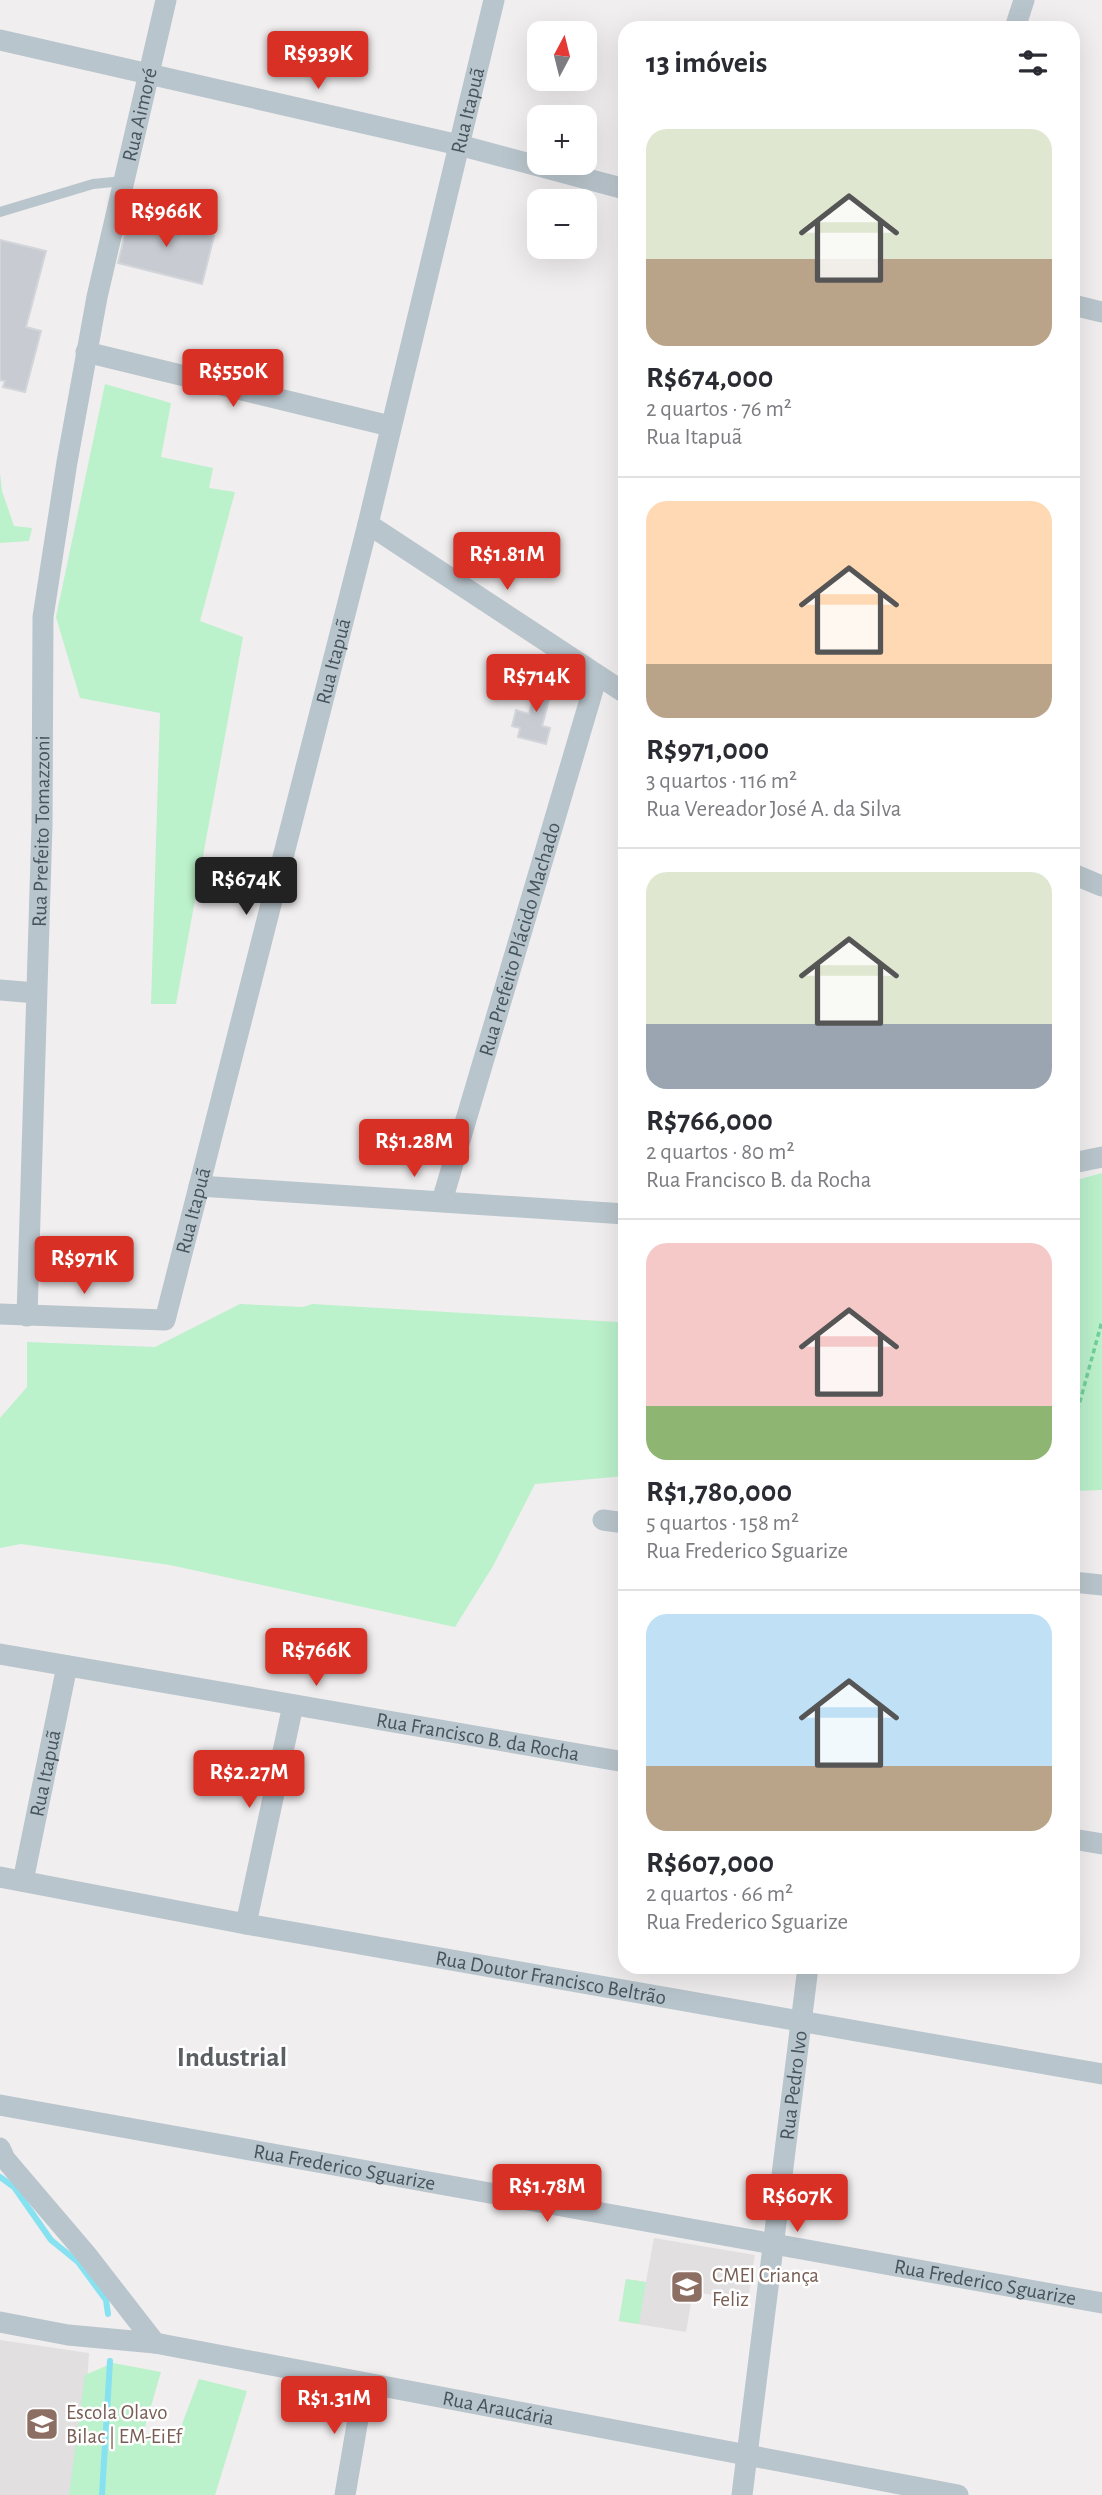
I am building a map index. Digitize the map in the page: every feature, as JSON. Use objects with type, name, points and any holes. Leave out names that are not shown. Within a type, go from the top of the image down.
[{"type":"street","name":"Rua Aimoré","points":[[86,352],[166,0]]},
{"type":"street","name":"Rua Itapuã","points":[[27,1316],[166,1320],[368,524],[494,0]]},
{"type":"street","points":[[1017,21],[1024,0]]},
{"type":"street","points":[[0,40],[459,145],[618,187]]},
{"type":"street","points":[[1080,306],[1102,312]]},
{"type":"street","points":[[86,352],[390,426]]},
{"type":"street","name":"Rua Prefeito Tomazzoni","points":[[27,1316],[42,825],[43,617],[86,352]]},
{"type":"street","points":[[368,524],[618,689]]},
{"type":"street","name":"Rua Prefeito Plácido Machado","points":[[442,1201],[597,676]]},
{"type":"street","points":[[1080,877],[1102,886]]},
{"type":"street","points":[[0,990],[36,993]]},
{"type":"street","points":[[1080,1162],[1102,1157]]},
{"type":"street","points":[[199,1186],[618,1214]]},
{"type":"street","points":[[0,1314],[27,1316]]},
{"type":"street","points":[[603,1520],[618,1522]]},
{"type":"street","points":[[1080,1583],[1102,1585]]},
{"type":"street","name":"Rua Francisco B. da Rocha","points":[[0,1654],[618,1761]]},
{"type":"street","name":"Rua Itapuã","points":[[23,1881],[67,1666]]},
{"type":"street","points":[[246,1924],[293,1705]]},
{"type":"street","points":[[1080,1840],[1102,1844]]},
{"type":"street","name":"Rua Doutor Francisco Beltrão","points":[[0,1877],[246,1924],[1102,2074]]},
{"type":"street","name":"Rua Pedro Ivo","points":[[742,2495],[807,1974]]},
{"type":"street","name":"Rua Frederico Sguarize","points":[[0,2105],[1102,2303]]},
{"type":"street","points":[[0,2148],[5,2159],[86,2254],[155,2343]]},
{"type":"street","name":"Rua Araucária","points":[[0,2322],[68,2334],[155,2343],[944,2494]]},
{"type":"street","points":[[345,2495],[364,2384]]},
{"type":"lane","points":[[0,212],[93,184],[123,181]]},
{"type":"path","points":[[1080,1401],[1102,1321]]},
{"type":"shaded area","name":"CMEI Criança Feliz","points":[[654,2238],[755,2255],[748,2300],[693,2292],[686,2332],[619,2321],[626,2279],[646,2282]]},
{"type":"shaded area","name":"Escola Olavo Bilac | EM-EiEf","points":[[0,2340],[89,2353],[80,2495],[0,2495]]},
{"type":"green space","points":[[105,384],[171,403],[161,457],[213,468],[209,488],[235,492],[200,621],[243,637],[176,1004],[151,1004],[160,713],[80,698],[56,617]]},
{"type":"green space","points":[[0,473],[2,491],[14,526],[32,528],[29,541],[0,543]]},
{"type":"green space","points":[[1102,1173],[1102,1490],[1080,1491],[1080,1179]]},
{"type":"green space","points":[[240,1304],[303,1307],[312,1304],[618,1322],[618,1477],[535,1484],[493,1566],[455,1627],[170,1565],[21,1544],[0,1548],[0,1418],[27,1387],[27,1342],[155,1347]]},
{"type":"green space","points":[[626,2279],[646,2282],[639,2324],[619,2321]]},
{"type":"green space","points":[[113,2363],[161,2372],[142,2437],[173,2448],[199,2379],[247,2391],[215,2495],[69,2495],[85,2375]]},
{"type":"building","points":[[130,214],[214,236],[202,284],[118,263]]},
{"type":"building","points":[[0,240],[46,251],[26,327],[41,331],[25,392],[3,387],[5,381],[0,380]]},
{"type":"building","points":[[539,677],[563,692],[550,696],[542,726],[550,728],[546,744],[518,737],[520,728],[512,726],[516,710],[529,714]]},
{"type":"waterway","points":[[0,2177],[14,2187],[51,2240],[78,2262],[106,2300],[108,2314]]},
{"type":"waterway","points":[[102,2495],[110,2361]]},
{"type":"place","name":"CMEI Criança Feliz","points":[[687,2287]]},
{"type":"place","name":"Escola Olavo Bilac | EM-EiEf","points":[[42,2424]]},
{"type":"district","name":"Industrial","points":[[232,2056]]}]
